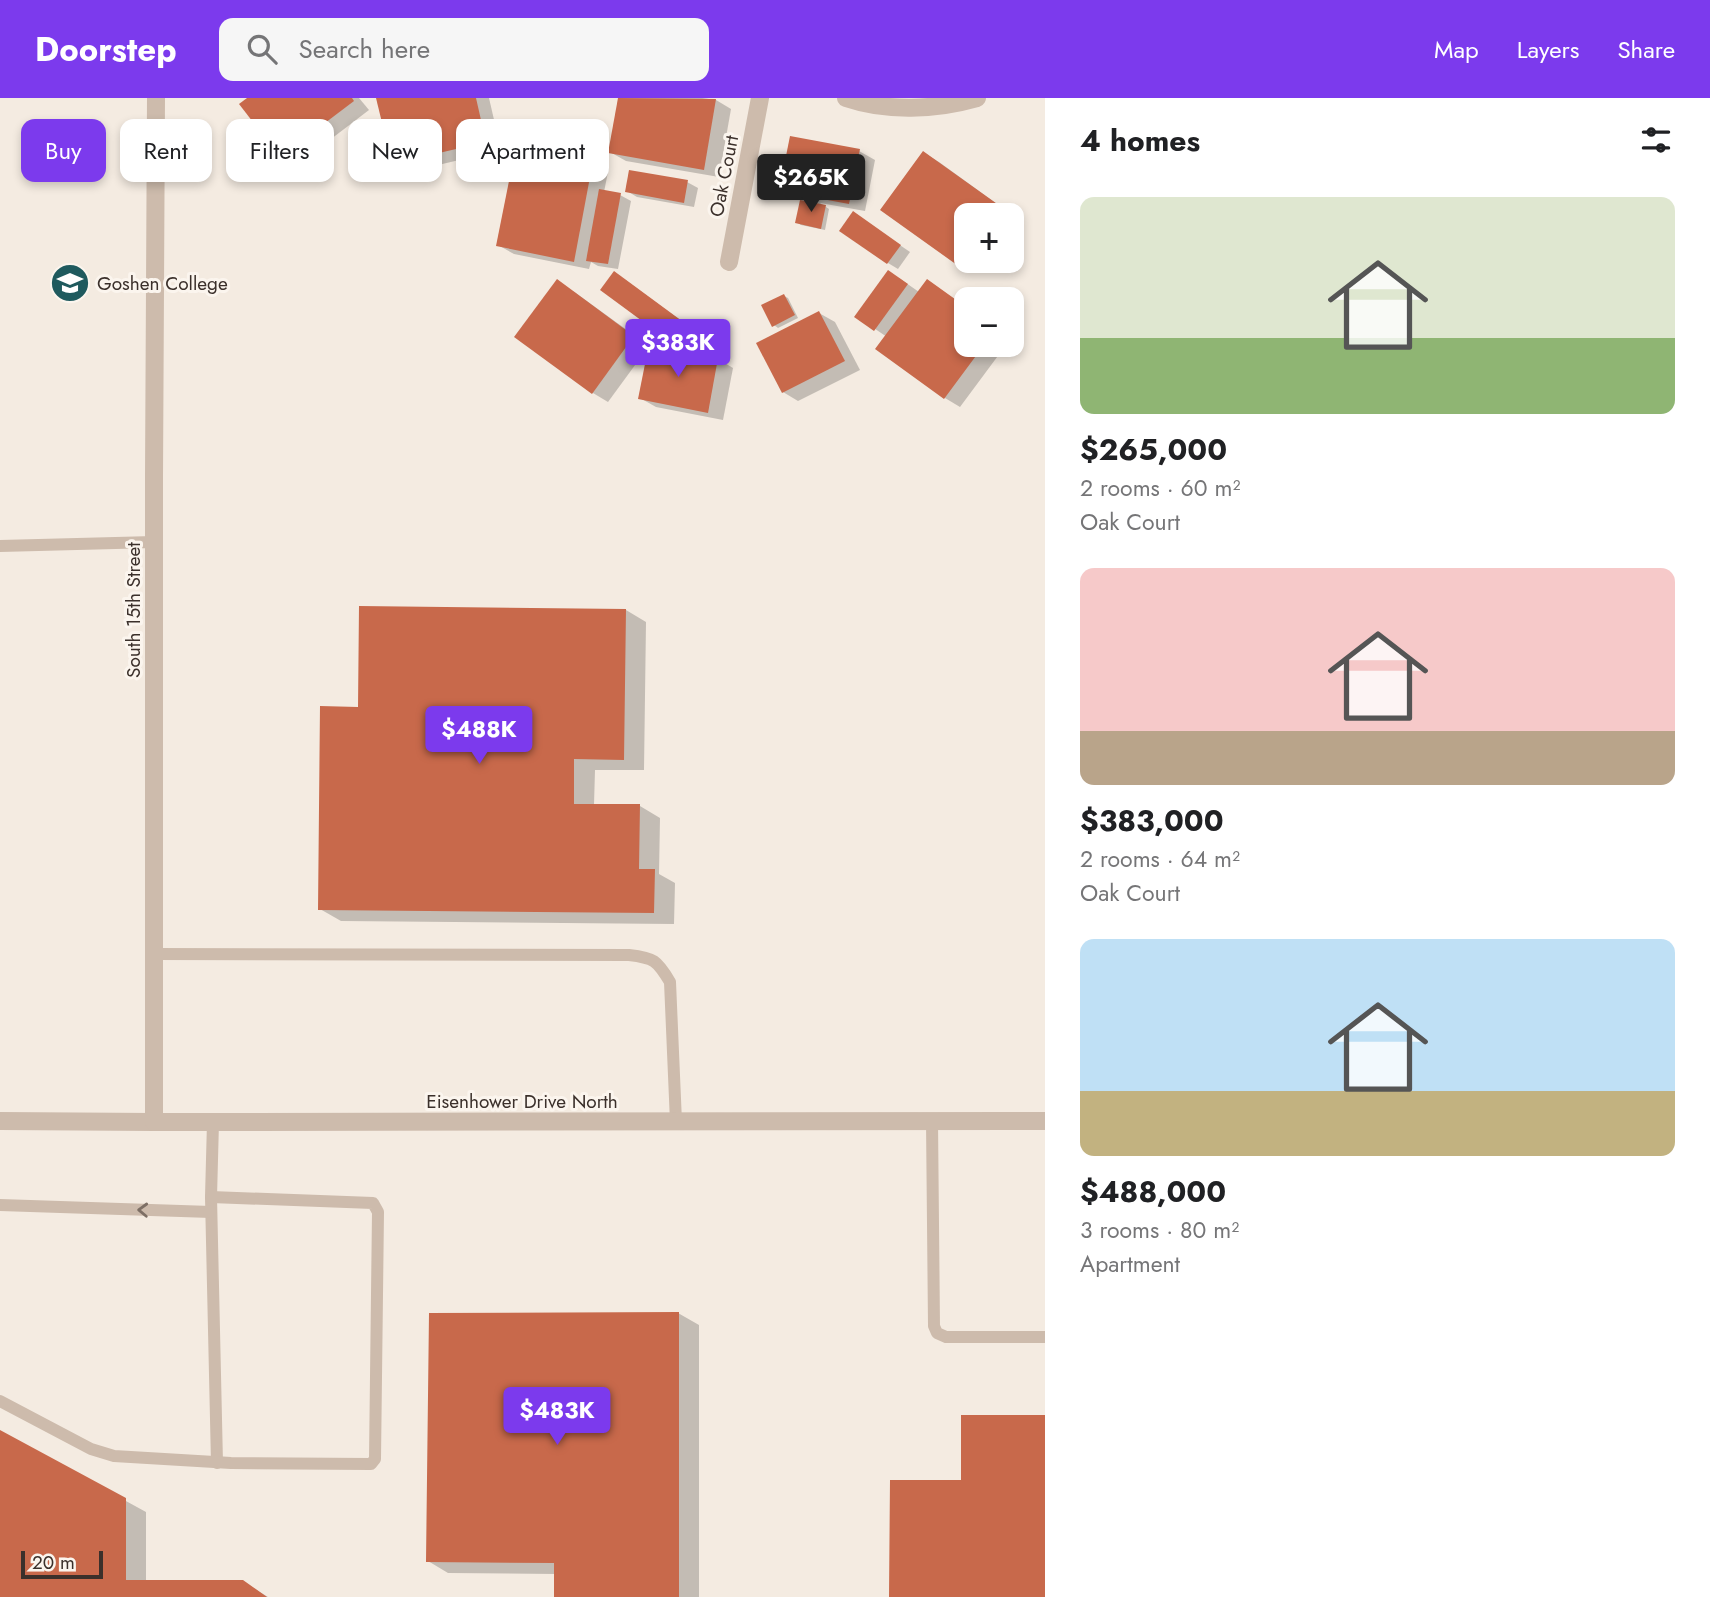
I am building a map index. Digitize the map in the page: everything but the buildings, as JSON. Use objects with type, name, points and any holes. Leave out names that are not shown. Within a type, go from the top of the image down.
[{"type":"street","name":"South 15th Street","points":[[154,1122],[156,98]]},
{"type":"street","name":"Oak Court","points":[[729,262],[760,98]]},
{"type":"street","points":[[846,98],[884,106],[922,108],[977,98]]},
{"type":"street","name":"Eisenhower Drive North","points":[[0,1121],[1045,1121]]},
{"type":"lane","points":[[0,546],[154,542]]},
{"type":"lane","points":[[154,954],[649,957],[661,967],[670,982],[677,1122]]},
{"type":"lane","points":[[932,1121],[934,1326],[937,1333],[946,1337],[1045,1337]]},
{"type":"lane","points":[[213,1122],[211,1212],[217,1462]]},
{"type":"lane","points":[[0,1401],[91,1449],[114,1456],[217,1462],[371,1464],[375,1459],[378,1212],[373,1203],[211,1197]]},
{"type":"lane","points":[[0,1205],[211,1212]]},
{"type":"place","name":"Goshen College","points":[[70,283]]}]
